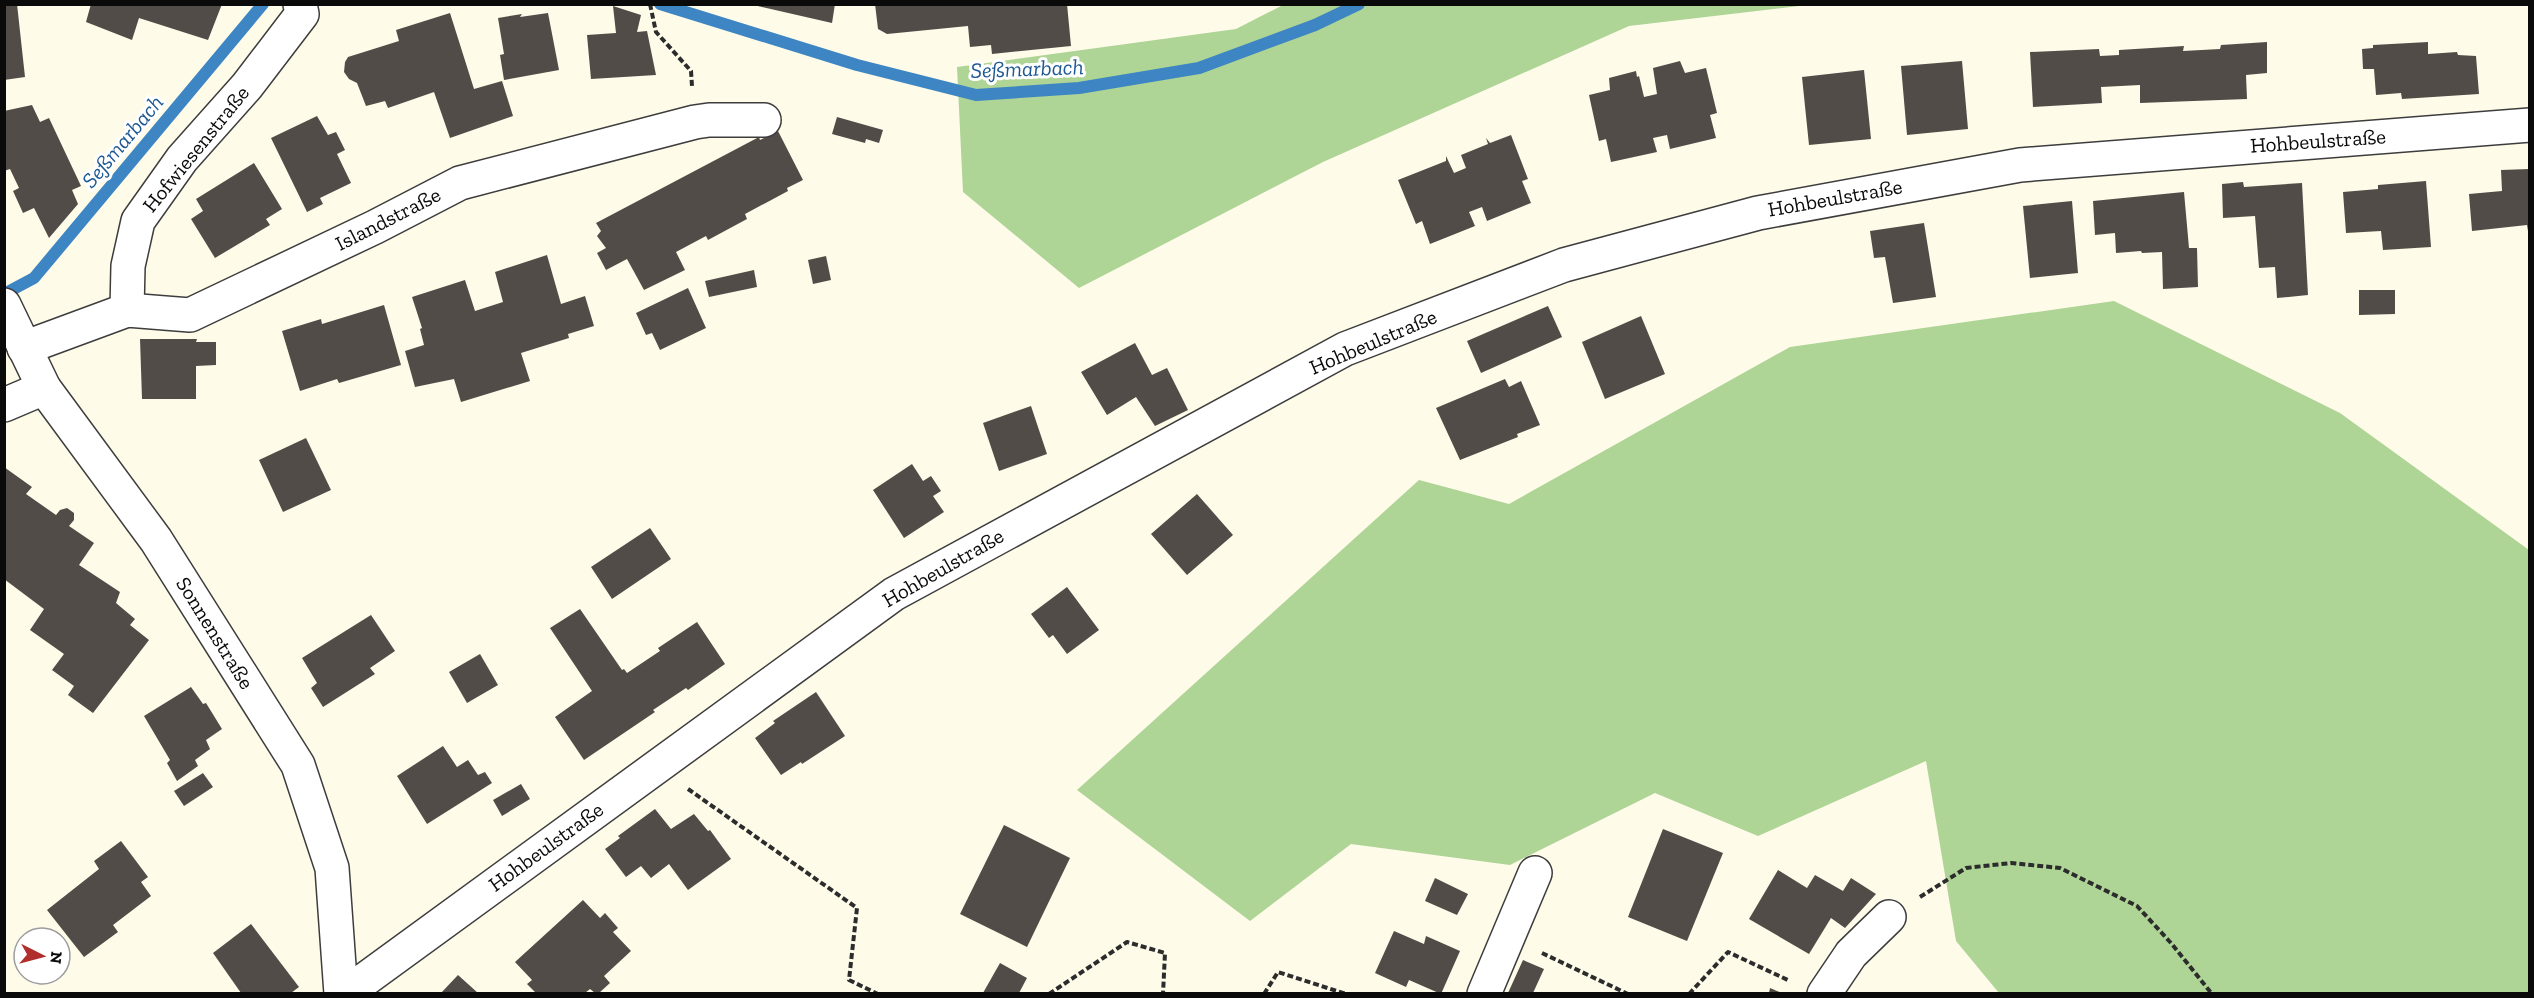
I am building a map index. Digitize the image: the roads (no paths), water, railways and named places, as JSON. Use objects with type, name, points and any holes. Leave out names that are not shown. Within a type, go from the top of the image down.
[{"type":"street","name":"Hofwiesenstraße","points":[[127,310],[128,266],[138,221],[182,159],[247,86],[301,9]]},
{"type":"street","name":"Islandstraße","points":[[14,325],[127,310],[190,315],[375,227],[460,183],[695,122],[764,120]]},
{"type":"street","name":"Hohbeulstraße","points":[[343,993],[894,594],[1344,349],[1564,264],[1758,213],[2020,165],[2529,125]]},
{"type":"street","name":"Sonnenstraße","points":[[14,325],[44,388],[156,540],[298,765],[332,868],[343,993]]},
{"type":"street","points":[[4,405],[44,388]]},
{"type":"street","points":[[1484,993],[1535,873]]},
{"type":"street","points":[[1811,989],[1889,917]]},
{"type":"waterway","name":"Seßmarbach","points":[[4,294],[34,278],[263,4]]},
{"type":"waterway","name":"Seßmarbach","points":[[660,4],[857,65],[976,95],[1079,88],[1199,68],[1315,25],[1359,4]]}]
